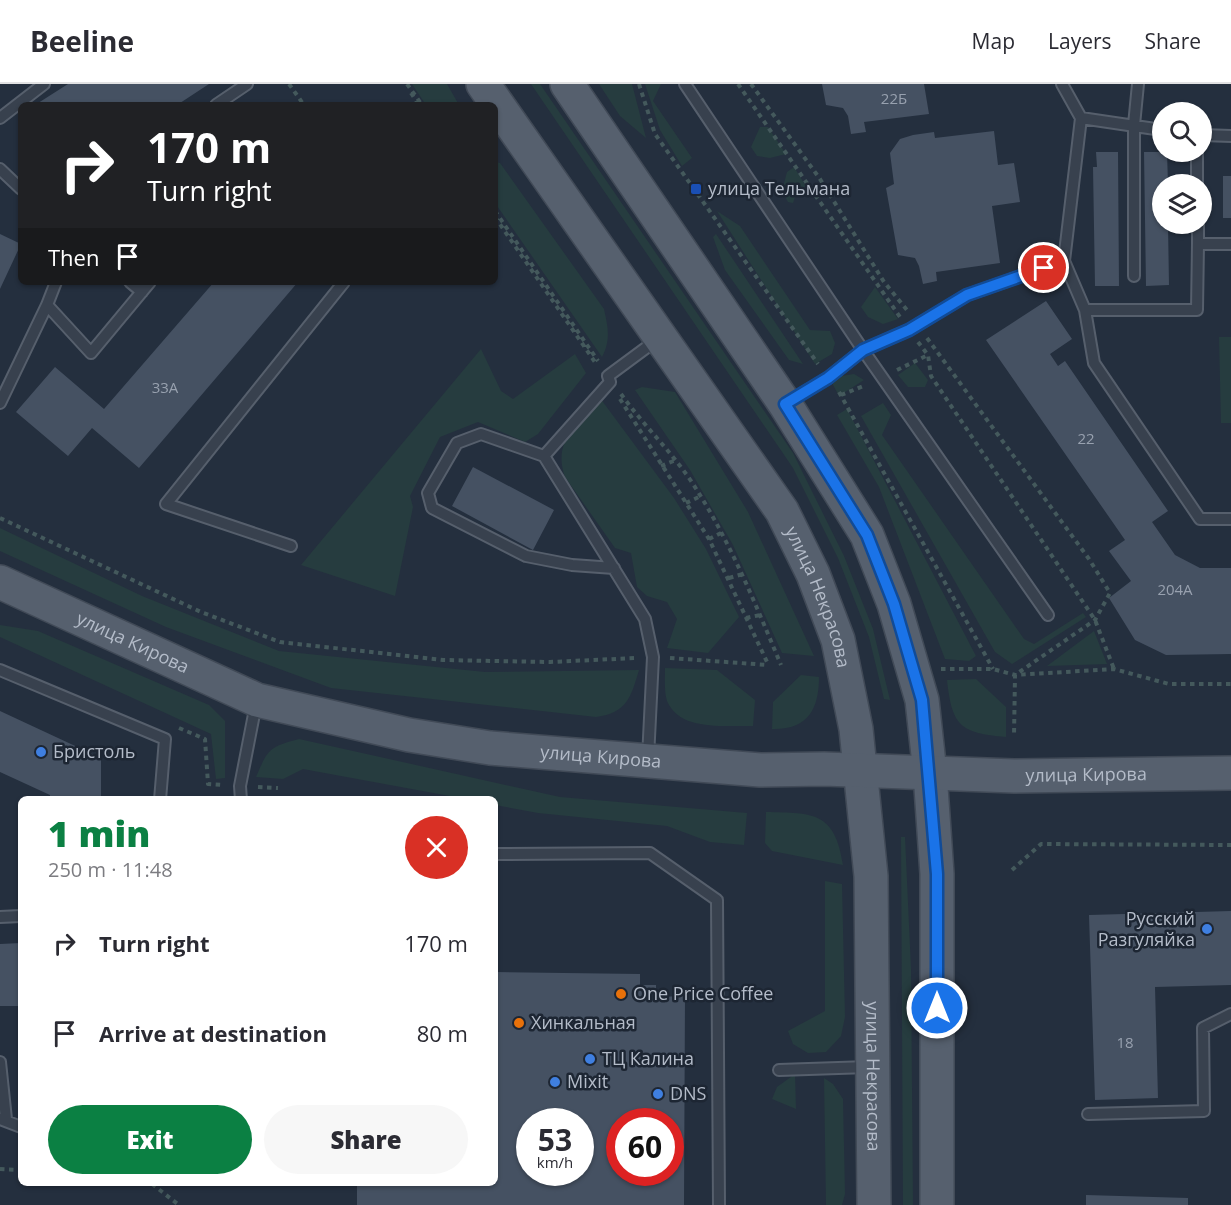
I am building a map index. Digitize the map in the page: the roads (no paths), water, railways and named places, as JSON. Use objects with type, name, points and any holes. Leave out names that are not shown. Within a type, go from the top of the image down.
[{"type":"main road","name":"улица Некрасова","points":[[483,84],[492,102]]},
{"type":"main road","points":[[567,84],[785,404],[871,545],[894,604],[922,700],[930,773],[937,874],[938,1205]]},
{"type":"main road","name":"улица Некрасова","points":[[499,117],[782,511],[813,574],[845,667],[871,876],[874,1205]]},
{"type":"main road","name":"улица Кирова","points":[[0,582],[256,700],[409,735],[467,744],[648,762],[760,770],[1014,776],[1231,773]]},
{"type":"lane","points":[[21,102],[44,84]]},
{"type":"lane","points":[[220,102],[247,84]]},
{"type":"lane","points":[[684,84],[863,350],[1048,615]]},
{"type":"lane","points":[[1062,84],[1081,118],[1064,261],[1085,310],[1094,363],[1200,519],[1231,519]]},
{"type":"lane","points":[[1134,276],[1134,125],[1138,84]]},
{"type":"lane","points":[[0,118],[18,104]]},
{"type":"lane","points":[[1081,118],[1152,128]]},
{"type":"lane","points":[[1212,135],[1231,136]]},
{"type":"lane","points":[[0,169],[18,186]]},
{"type":"lane","points":[[1085,310],[1197,310],[1198,234]]},
{"type":"lane","points":[[1198,244],[1231,244]]},
{"type":"lane","points":[[785,404],[828,378],[863,350],[913,327],[967,295],[1064,261]]},
{"type":"lane","points":[[0,403],[55,285]]},
{"type":"lane","points":[[134,285],[142,292]]},
{"type":"lane","points":[[47,305],[91,353],[148,285]]},
{"type":"lane","points":[[291,546],[166,504],[342,285]]},
{"type":"lane","points":[[544,456],[609,379],[659,338]]},
{"type":"lane","points":[[614,568],[572,565],[526,556],[432,508],[428,493],[457,443],[481,434],[544,456],[614,568],[645,619],[653,657],[648,762]]},
{"type":"lane","points":[[0,670],[165,739],[160,796]]},
{"type":"lane","points":[[241,796],[240,786],[256,700]]},
{"type":"lane","points":[[498,854],[650,853],[717,900],[719,1205]]},
{"type":"lane","points":[[0,917],[18,916]]},
{"type":"lane","points":[[1088,1114],[1204,1111],[1203,1028],[1231,1014]]},
{"type":"lane","points":[[0,1062],[3,1119],[18,1125]]},
{"type":"lane","points":[[779,1070],[874,1067]]},
{"type":"place","name":"улица Тельмана","points":[[696,189]]},
{"type":"place","name":"Бристоль","points":[[41,752]]},
{"type":"place","name":"Русский Разгуляйка","points":[[1207,929]]},
{"type":"place","name":"One Price Coffee","points":[[621,994]]},
{"type":"place","name":"Хинкальная","points":[[519,1023]]},
{"type":"place","name":"ТЦ Калина","points":[[590,1059]]},
{"type":"place","name":"Mixit","points":[[555,1082]]},
{"type":"place","name":"DNS","points":[[658,1094]]}]
